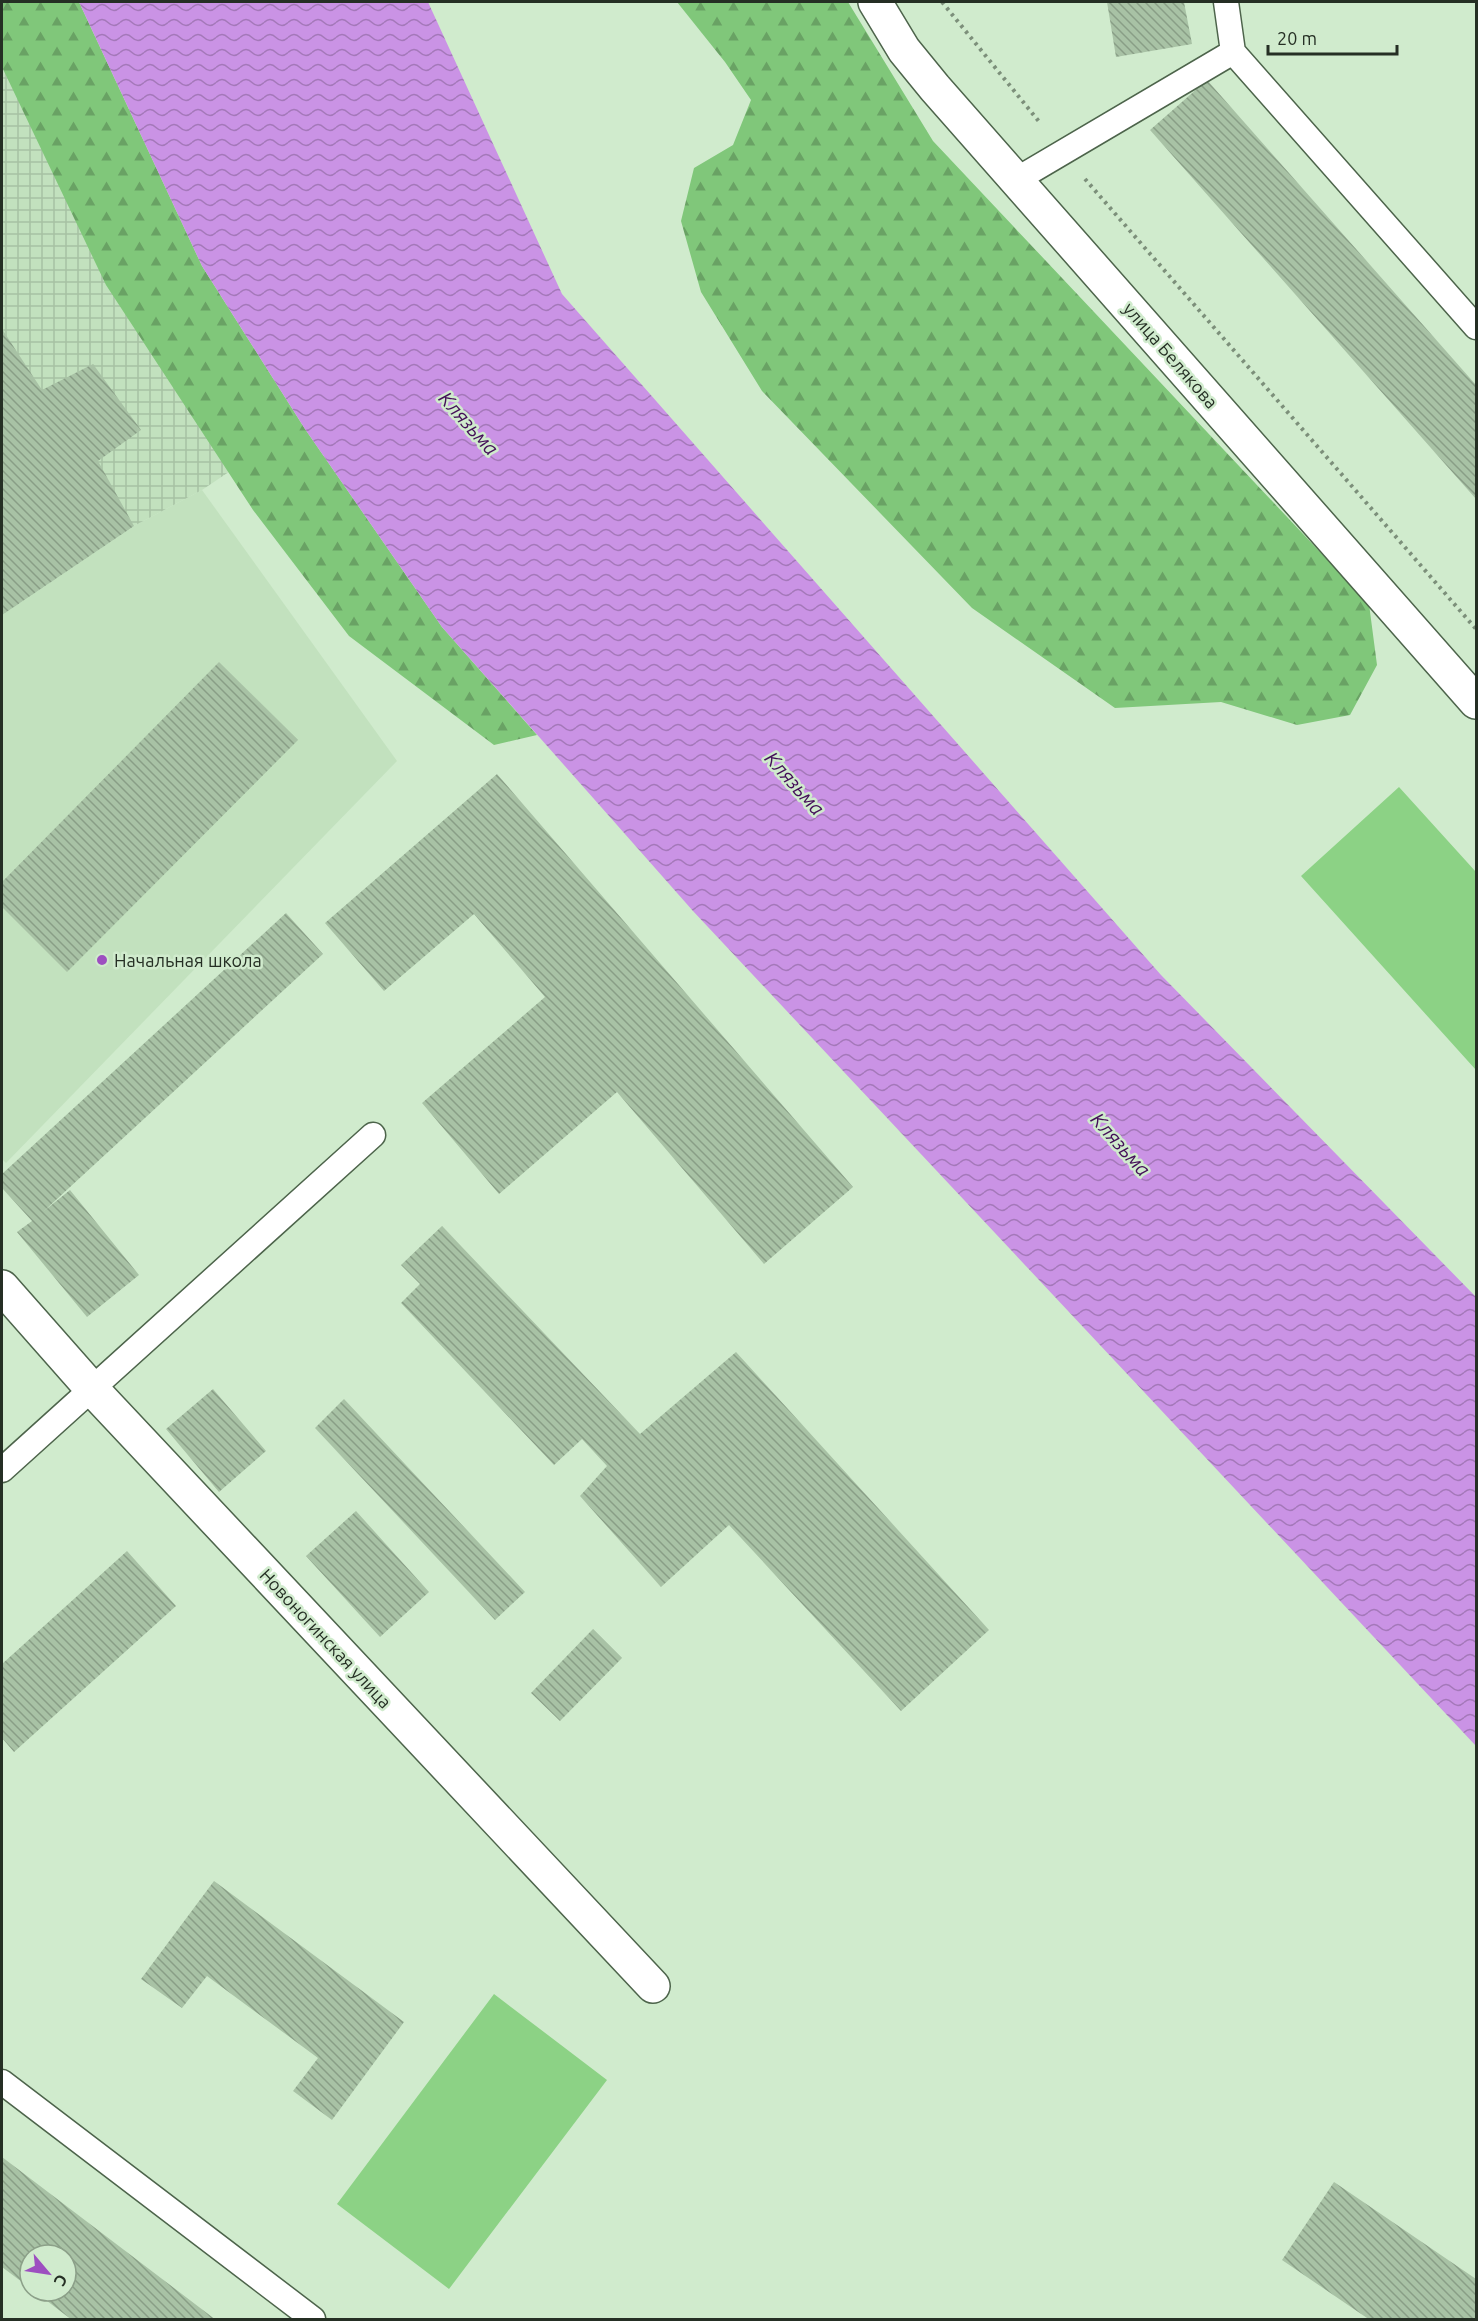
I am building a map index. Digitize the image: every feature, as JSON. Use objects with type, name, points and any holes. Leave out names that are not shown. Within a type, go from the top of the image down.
[{"type":"street","name":"улица Белякова","points":[[875,2],[904,50],[1476,702]]},
{"type":"street","name":"Новоногинская улица","points":[[2,1287],[92,1389],[653,1986]]},
{"type":"lane","points":[[1226,2],[1233,52],[1476,327]]},
{"type":"lane","points":[[1016,180],[1233,52]]},
{"type":"lane","points":[[2,1470],[373,1136]]},
{"type":"lane","points":[[2,2082],[313,2319]]},
{"type":"path","points":[[942,2],[1063,152],[1476,629]]},
{"type":"shaded area","points":[[2,2],[20,2],[281,437],[202,490],[134,526],[2,615]]},
{"type":"shaded area","name":"Начальная школа","points":[[202,490],[397,761],[6,1163],[2,1159],[2,615],[134,526]]},
{"type":"green space","points":[[2,2],[79,2],[202,266],[305,429],[442,627],[537,735],[494,745],[349,636],[253,510],[106,285],[2,67]]},
{"type":"green space","points":[[677,2],[848,2],[933,141],[1369,604],[1377,665],[1350,715],[1297,725],[1221,702],[1115,708],[972,608],[762,391],[701,292],[681,221],[694,168],[733,145],[751,100],[725,62]]},
{"type":"green space","points":[[1399,787],[1476,872],[1476,1070],[1301,876]]},
{"type":"green space","points":[[494,1994],[607,2080],[449,2289],[337,2204]]},
{"type":"water","name":"Клязьма","points":[[79,2],[428,2],[562,294],[1161,975],[1476,1297],[1476,1746],[693,911],[442,627],[305,429],[202,266]]},
{"type":"building","points":[[1107,2],[1184,2],[1192,44],[1116,57]]},
{"type":"building","points":[[1207,80],[1476,385],[1476,499],[1150,130]]},
{"type":"building","points":[[2,329],[42,390],[93,364],[141,430],[98,461],[134,526],[2,615]]},
{"type":"building","points":[[219,662],[298,740],[67,972],[2,907],[2,882]]},
{"type":"building","points":[[497,774],[853,1187],[764,1264],[617,1092],[499,1194],[422,1103],[545,997],[474,914],[384,991],[325,923]]},
{"type":"building","points":[[286,913],[323,954],[44,1211],[70,1190],[139,1275],[87,1317],[17,1232],[32,1221],[2,1188],[2,1174]]},
{"type":"building","points":[[442,1226],[640,1434],[736,1352],[989,1630],[901,1711],[729,1525],[661,1587],[580,1496],[607,1466],[582,1439],[554,1465],[401,1303],[420,1284],[401,1265]]},
{"type":"building","points":[[213,1389],[266,1451],[219,1492],[166,1429]]},
{"type":"building","points":[[344,1399],[525,1592],[495,1620],[315,1428]]},
{"type":"building","points":[[356,1511],[429,1592],[380,1637],[306,1556]]},
{"type":"building","points":[[127,1551],[176,1606],[14,1752],[2,1738],[2,1664]]},
{"type":"building","points":[[593,1629],[622,1658],[560,1721],[531,1693]]},
{"type":"building","points":[[214,1881],[404,2022],[332,2120],[293,2091],[318,2058],[207,1976],[182,2008],[141,1979]]},
{"type":"building","points":[[2,2157],[216,2320],[72,2320],[50,2303],[78,2303],[78,2243],[18,2243],[18,2279],[2,2267]]},
{"type":"building","points":[[1334,2182],[1476,2279],[1476,2320],[1370,2320],[1282,2260]]},
{"type":"place","name":"Начальная школа","points":[[102,960]]}]
